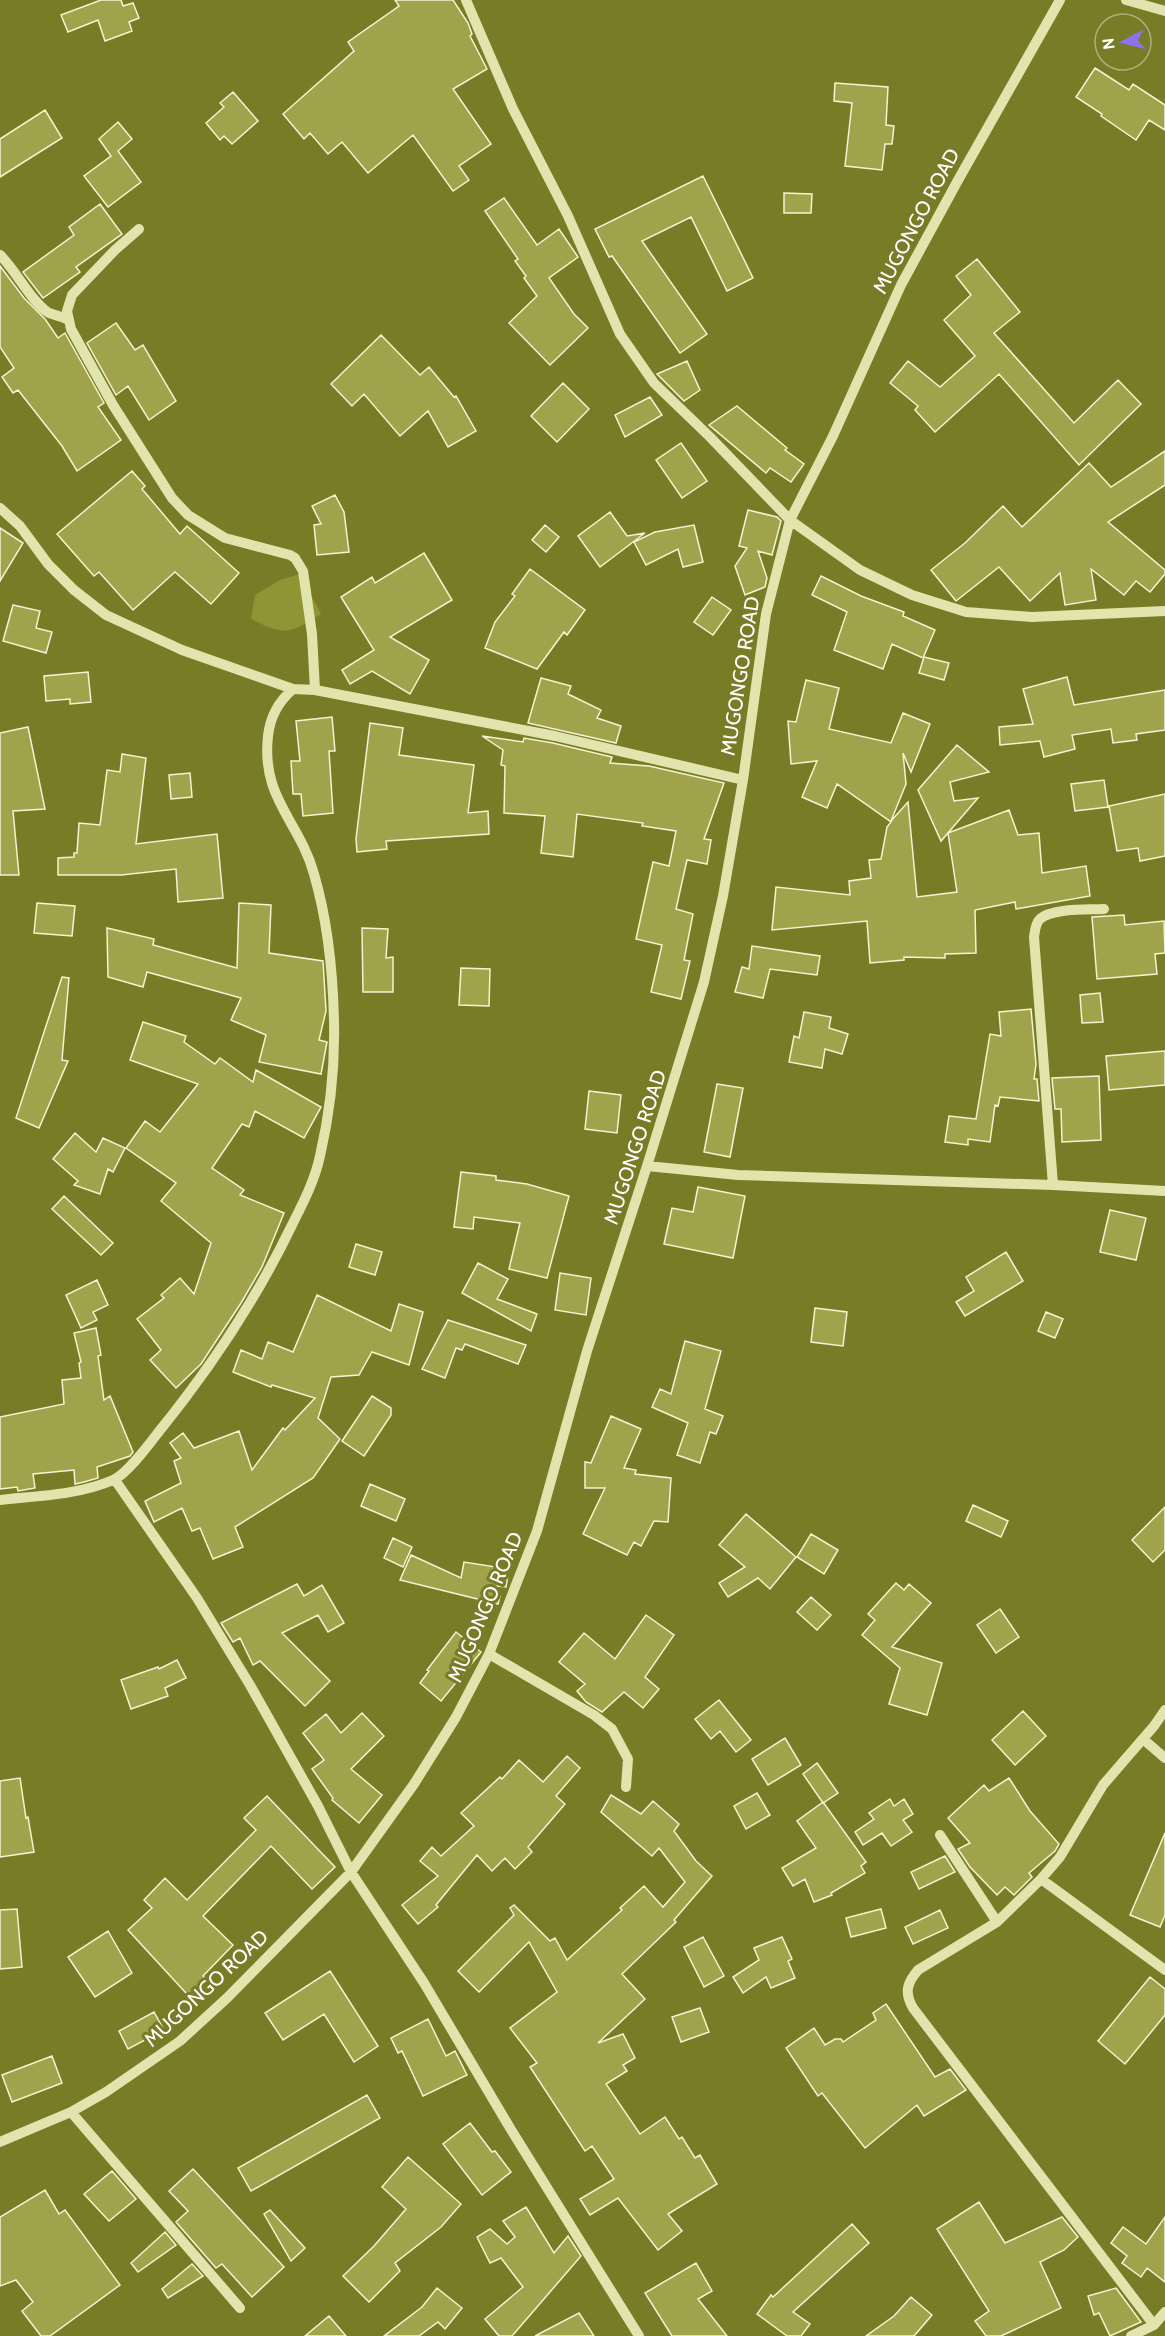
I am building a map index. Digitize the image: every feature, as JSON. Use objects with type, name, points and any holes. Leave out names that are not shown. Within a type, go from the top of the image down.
[{"type":"street","points":[[466,0],[513,109],[568,216],[620,334],[654,383],[710,436],[790,520],[860,570],[912,595],[966,612],[1032,617],[1165,611]]},
{"type":"street","name":"MUGONGO ROAD","points":[[0,2142],[71,2112],[129,2078],[180,2042],[227,1998],[351,1872],[414,1784],[456,1717],[489,1654],[537,1531],[587,1351],[704,982],[723,896],[743,780],[766,614],[790,520],[833,436],[901,285],[962,171],[1060,0]]},
{"type":"street","points":[[1126,0],[1165,11]]},
{"type":"street","points":[[139,229],[77,289],[69,303],[68,319],[71,329],[113,405],[172,498],[188,515],[225,538],[290,555],[299,562],[303,571],[312,634],[315,690]]},
{"type":"street","points":[[0,255],[11,265],[48,312],[68,319]]},
{"type":"street","points":[[0,508],[20,526],[48,564],[106,615],[182,650],[293,689],[315,690],[555,736],[743,780]]},
{"type":"street","points":[[0,1500],[76,1491],[115,1480],[141,1454],[213,1361],[280,1251],[308,1192],[320,1156],[333,1063],[334,1023],[321,898],[305,847],[271,787],[267,768],[266,750],[275,711],[293,689]]},
{"type":"street","points":[[1053,1185],[1035,926],[1041,918],[1050,914],[1104,909]]},
{"type":"street","points":[[647,1166],[738,1175],[1053,1185],[1165,1191]]},
{"type":"street","points":[[115,1480],[197,1598],[250,1685],[318,1806],[351,1872],[424,1983],[510,2128],[639,2336]]},
{"type":"street","points":[[489,1654],[594,1715],[612,1729],[628,1759],[626,1787]]},
{"type":"street","points":[[1154,2325],[908,1999],[907,1990],[910,1980],[918,1970],[998,1922],[1041,1879],[1060,1857],[1103,1785],[1165,1710]]},
{"type":"street","points":[[1143,1739],[1165,1758]]},
{"type":"street","points":[[940,1835],[998,1922]]},
{"type":"street","points":[[1041,1879],[1165,1970]]},
{"type":"street","points":[[71,2112],[240,2308]]},
{"type":"street","points":[[1131,2336],[1154,2325],[1165,2312]]},
{"type":"shaded area","points":[[300,574],[321,614],[302,626],[287,630],[272,628],[251,619],[255,595],[280,580]]},
{"type":"building","points":[[101,0],[121,0],[123,6],[133,3],[139,18],[129,22],[132,31],[105,41],[98,20],[68,32],[61,15]]},
{"type":"building","points":[[395,0],[453,0],[468,23],[472,34],[470,36],[487,69],[453,89],[491,144],[459,166],[469,180],[453,191],[413,135],[368,173],[342,142],[328,154],[310,133],[304,139],[283,114],[354,51],[348,42],[399,6]]},
{"type":"building","points":[[1093,71],[1101,72],[1129,90],[1133,84],[1165,105],[1165,130],[1149,120],[1136,140],[1076,97]]},
{"type":"building","points":[[835,83],[888,87],[886,125],[894,126],[892,144],[885,144],[882,170],[845,166],[852,103],[834,101]]},
{"type":"building","points":[[233,92],[258,121],[232,144],[224,136],[220,140],[206,123],[224,107],[220,103]]},
{"type":"building","points":[[45,110],[62,138],[0,177],[0,139]]},
{"type":"building","points":[[118,122],[132,139],[118,151],[141,182],[108,207],[84,176],[111,156],[99,139]]},
{"type":"building","points":[[703,176],[753,278],[727,291],[691,217],[642,241],[707,334],[680,353],[612,256],[609,257],[595,229]]},
{"type":"building","points":[[784,193],[812,194],[811,213],[784,213]]},
{"type":"building","points":[[504,198],[537,245],[559,229],[578,257],[549,278],[574,314],[588,328],[550,365],[509,323],[537,296],[515,261],[518,259],[485,211]]},
{"type":"building","points":[[100,204],[122,234],[76,267],[80,272],[43,298],[23,272],[74,235],[69,227]]},
{"type":"building","points":[[977,259],[1020,312],[994,333],[1074,423],[1118,380],[1141,404],[1079,465],[999,374],[935,432],[915,410],[918,406],[890,383],[908,361],[940,387],[975,356],[944,320],[971,295],[956,276]]},
{"type":"building","points":[[0,266],[58,338],[65,333],[104,403],[98,407],[121,440],[77,471],[62,446],[18,390],[13,393],[2,377],[14,368],[0,347]]},
{"type":"building","points":[[116,323],[135,350],[143,345],[176,401],[149,420],[128,386],[116,395],[87,343]]},
{"type":"building","points":[[381,335],[420,375],[429,367],[454,397],[456,396],[476,431],[448,447],[428,411],[400,436],[364,394],[352,406],[331,384]]},
{"type":"building","points":[[687,361],[700,390],[684,401],[657,374]]},
{"type":"building","points":[[563,383],[589,409],[557,442],[531,416]]},
{"type":"building","points":[[650,397],[662,415],[625,437],[615,415]]},
{"type":"building","points":[[737,406],[787,448],[785,450],[804,464],[791,482],[770,468],[766,473],[709,425]]},
{"type":"building","points":[[681,443],[707,481],[682,498],[656,460]]},
{"type":"building","points":[[1165,451],[1165,485],[1108,522],[1165,570],[1165,574],[1150,592],[1136,581],[1124,595],[1091,569],[1096,600],[1065,605],[1060,573],[1030,601],[999,567],[956,601],[931,570],[965,543],[1003,506],[1022,527],[1089,463],[1111,487]]},
{"type":"building","points":[[132,471],[145,486],[142,489],[180,534],[187,526],[239,573],[211,604],[175,572],[133,610],[99,572],[94,576],[57,534]]},
{"type":"building","points":[[335,495],[344,512],[349,552],[317,555],[314,525],[321,524],[312,506]]},
{"type":"building","points":[[748,510],[777,517],[781,521],[772,555],[758,551],[767,578],[765,587],[745,595],[735,566],[747,548],[739,546]]},
{"type":"building","points":[[610,512],[627,536],[645,533],[600,567],[578,536]]},
{"type":"building","points":[[545,525],[559,537],[546,552],[532,540]]},
{"type":"building","points":[[694,525],[703,562],[683,567],[678,549],[646,565],[634,542],[655,532]]},
{"type":"building","points":[[0,528],[23,543],[0,581]]},
{"type":"building","points":[[424,553],[452,600],[390,637],[429,660],[410,694],[372,671],[350,684],[342,670],[374,650],[341,597],[372,577],[375,583]]},
{"type":"building","points":[[530,569],[585,610],[567,635],[564,632],[537,669],[485,648],[495,622],[515,596],[512,594]]},
{"type":"building","points":[[821,576],[861,596],[904,612],[903,616],[935,630],[923,658],[892,644],[883,669],[834,650],[847,612],[812,595]]},
{"type":"building","points":[[712,597],[731,610],[713,635],[694,622]]},
{"type":"building","points":[[13,605],[40,611],[36,628],[52,632],[46,653],[3,641]]},
{"type":"building","points":[[924,657],[949,663],[944,680],[919,673]]},
{"type":"building","points":[[88,672],[91,702],[70,704],[70,699],[46,701],[44,676]]},
{"type":"building","points":[[1067,677],[1074,705],[1165,690],[1165,730],[1136,734],[1137,740],[1113,743],[1111,729],[1072,735],[1075,749],[1044,757],[1040,741],[1000,745],[999,727],[1033,724],[1023,689]]},
{"type":"building","points":[[541,678],[571,686],[568,694],[601,710],[597,718],[621,726],[616,743],[528,723]]},
{"type":"building","points":[[806,680],[839,688],[829,729],[891,743],[903,713],[930,724],[911,772],[903,753],[906,784],[891,821],[908,802],[917,897],[957,892],[948,833],[1009,810],[1018,835],[1039,833],[1042,873],[1086,866],[1090,896],[1016,909],[1015,902],[975,910],[976,953],[945,954],[945,958],[904,957],[904,960],[870,963],[867,921],[772,930],[776,887],[850,895],[849,881],[871,878],[869,860],[881,859],[887,827],[891,822],[837,784],[827,808],[802,797],[817,761],[791,764],[788,721],[796,722]]},
{"type":"building","points":[[332,717],[335,751],[329,751],[333,813],[303,816],[301,794],[293,794],[291,761],[300,761],[296,721]]},
{"type":"building","points":[[370,723],[403,728],[399,755],[474,765],[468,813],[488,811],[489,834],[386,841],[387,849],[357,852],[356,839]]},
{"type":"building","points":[[28,727],[45,809],[13,811],[19,875],[0,875],[0,733]]},
{"type":"building","points":[[482,736],[523,742],[524,738],[553,743],[612,757],[610,763],[649,766],[724,783],[704,839],[711,840],[707,864],[687,860],[676,909],[693,914],[684,960],[690,961],[681,999],[651,992],[662,945],[636,939],[653,862],[669,866],[676,831],[642,826],[643,823],[577,814],[573,857],[541,853],[545,816],[504,813],[505,766],[501,765],[503,750]]},
{"type":"building","points":[[957,745],[989,772],[950,782],[954,801],[978,798],[941,841],[918,790]]},
{"type":"building","points":[[122,754],[146,758],[136,844],[217,834],[223,898],[178,902],[176,869],[121,875],[58,875],[58,858],[74,857],[74,853],[77,853],[79,823],[100,825],[107,770],[120,772]]},
{"type":"building","points":[[190,773],[192,797],[171,799],[169,775]]},
{"type":"building","points":[[1104,780],[1108,807],[1075,811],[1071,784]]},
{"type":"building","points":[[1165,794],[1165,856],[1140,861],[1138,848],[1117,851],[1109,806]]},
{"type":"building","points":[[37,903],[75,906],[72,936],[34,933]]},
{"type":"building","points":[[239,903],[271,905],[269,953],[323,961],[326,1011],[319,1040],[327,1042],[321,1074],[259,1062],[266,1035],[231,1020],[241,998],[147,972],[143,987],[108,977],[107,928],[154,939],[153,945],[237,968]]},
{"type":"building","points":[[1124,915],[1125,925],[1164,921],[1165,953],[1155,954],[1157,974],[1097,979],[1092,917]]},
{"type":"building","points":[[362,928],[388,929],[386,958],[393,957],[393,992],[363,992]]},
{"type":"building","points":[[752,946],[820,956],[817,975],[770,969],[763,998],[735,992],[742,967],[749,969]]},
{"type":"building","points":[[461,968],[490,969],[489,1006],[459,1005]]},
{"type":"building","points":[[62,977],[69,978],[62,1060],[68,1061],[39,1128],[16,1118]]},
{"type":"building","points":[[1100,993],[1103,1022],[1082,1023],[1080,995]]},
{"type":"building","points":[[1031,1009],[1036,1064],[1034,1079],[1037,1079],[1039,1101],[1000,1097],[998,1106],[995,1105],[990,1142],[968,1139],[968,1145],[945,1142],[949,1116],[976,1119],[990,1034],[1001,1036],[999,1012]]},
{"type":"building","points":[[804,1012],[831,1017],[829,1028],[848,1034],[842,1054],[825,1049],[822,1068],[789,1062],[794,1036],[799,1038]]},
{"type":"building","points":[[143,1022],[186,1036],[184,1042],[215,1064],[220,1058],[253,1082],[256,1070],[321,1107],[304,1138],[255,1111],[249,1127],[242,1124],[212,1168],[244,1190],[240,1195],[284,1213],[262,1267],[241,1303],[201,1364],[176,1388],[150,1360],[161,1350],[137,1319],[164,1298],[161,1295],[180,1278],[194,1294],[211,1243],[161,1201],[176,1183],[126,1148],[145,1121],[160,1132],[198,1084],[130,1060]]},
{"type":"building","points":[[1165,1051],[1165,1085],[1109,1090],[1106,1056]]},
{"type":"building","points":[[1099,1076],[1101,1140],[1062,1142],[1061,1109],[1055,1109],[1052,1078]]},
{"type":"building","points":[[717,1084],[743,1088],[730,1157],[704,1152]]},
{"type":"building","points":[[589,1091],[621,1095],[617,1133],[585,1129]]},
{"type":"building","points":[[75,1133],[96,1152],[103,1138],[125,1148],[113,1172],[108,1169],[100,1194],[74,1185],[78,1181],[53,1159]]},
{"type":"building","points":[[461,1172],[496,1176],[496,1180],[527,1184],[569,1196],[547,1278],[509,1269],[520,1223],[474,1217],[473,1229],[454,1227]]},
{"type":"building","points":[[698,1187],[745,1196],[733,1258],[664,1244],[672,1208],[693,1212]]},
{"type":"building","points":[[64,1196],[113,1243],[101,1255],[52,1209]]},
{"type":"building","points":[[1110,1210],[1146,1218],[1136,1260],[1100,1252]]},
{"type":"building","points":[[356,1244],[382,1252],[375,1275],[349,1267]]},
{"type":"building","points":[[1006,1252],[1023,1281],[965,1316],[956,1302],[974,1291],[966,1277]]},
{"type":"building","points":[[478,1263],[508,1279],[497,1299],[537,1314],[531,1331],[462,1293]]},
{"type":"building","points":[[560,1273],[591,1278],[586,1315],[555,1310]]},
{"type":"building","points":[[97,1280],[108,1305],[93,1312],[97,1320],[81,1328],[66,1295]]},
{"type":"building","points":[[317,1295],[391,1331],[399,1304],[423,1312],[409,1365],[372,1352],[359,1375],[331,1377],[318,1418],[340,1439],[313,1478],[235,1527],[243,1547],[213,1559],[200,1528],[192,1531],[182,1508],[154,1522],[145,1501],[181,1483],[174,1461],[181,1458],[170,1443],[183,1433],[194,1448],[239,1431],[252,1470],[283,1428],[285,1430],[315,1398],[272,1385],[271,1387],[233,1372],[241,1350],[262,1359],[268,1342],[293,1352]]},
{"type":"building","points":[[815,1308],[847,1312],[843,1346],[811,1342]]},
{"type":"building","points":[[1046,1312],[1063,1319],[1055,1338],[1038,1331]]},
{"type":"building","points":[[448,1320],[526,1345],[518,1364],[465,1344],[462,1350],[456,1348],[445,1378],[422,1369]]},
{"type":"building","points":[[96,1328],[101,1355],[98,1356],[104,1400],[110,1396],[133,1452],[130,1456],[97,1467],[98,1478],[84,1482],[75,1484],[74,1470],[33,1474],[35,1488],[18,1491],[17,1487],[0,1489],[0,1417],[64,1404],[62,1380],[81,1378],[79,1363],[81,1362],[74,1333]]},
{"type":"building","points":[[685,1341],[721,1351],[705,1409],[723,1416],[716,1434],[710,1432],[700,1463],[677,1455],[688,1423],[652,1407],[660,1389],[671,1394]]},
{"type":"building","points":[[372,1396],[391,1408],[391,1415],[364,1456],[342,1441]]},
{"type":"building","points":[[611,1416],[641,1429],[624,1468],[636,1470],[635,1474],[671,1478],[668,1522],[654,1521],[641,1546],[634,1542],[627,1555],[583,1534],[605,1488],[585,1488],[585,1462],[591,1463]]},
{"type":"building","points":[[370,1484],[405,1499],[396,1521],[361,1506]]},
{"type":"building","points":[[973,1505],[1008,1521],[1001,1537],[966,1521]]},
{"type":"building","points":[[1165,1507],[1165,1550],[1153,1562],[1132,1540]]},
{"type":"building","points":[[746,1514],[796,1557],[770,1589],[758,1578],[728,1597],[719,1583],[745,1567],[719,1545]]},
{"type":"building","points":[[811,1534],[838,1550],[824,1574],[797,1557]]},
{"type":"building","points":[[393,1538],[412,1547],[403,1567],[384,1558]]},
{"type":"building","points":[[411,1555],[461,1578],[464,1562],[509,1569],[506,1587],[497,1586],[495,1593],[500,1596],[498,1604],[400,1580]]},
{"type":"building","points":[[896,1583],[904,1590],[909,1584],[931,1603],[892,1647],[942,1663],[927,1715],[889,1704],[900,1668],[862,1635],[875,1620],[868,1614]]},
{"type":"building","points":[[297,1584],[304,1596],[322,1585],[344,1623],[328,1632],[318,1615],[282,1633],[330,1681],[305,1706],[260,1661],[253,1665],[240,1638],[233,1642],[221,1623]]},
{"type":"building","points":[[811,1597],[831,1615],[817,1630],[797,1612]]},
{"type":"building","points":[[1000,1609],[1019,1637],[996,1653],[977,1625]]},
{"type":"building","points":[[646,1615],[674,1635],[645,1677],[659,1689],[643,1708],[624,1692],[602,1712],[586,1702],[577,1691],[585,1684],[559,1662],[584,1633],[615,1659]]},
{"type":"building","points":[[456,1632],[481,1652],[441,1701],[420,1683]]},
{"type":"building","points":[[177,1660],[186,1678],[165,1688],[168,1696],[131,1709],[121,1680],[158,1667],[159,1669]]},
{"type":"building","points":[[719,1700],[751,1740],[736,1752],[720,1731],[711,1739],[695,1719]]},
{"type":"building","points":[[1023,1711],[1046,1736],[1015,1765],[992,1740]]},
{"type":"building","points":[[362,1713],[384,1736],[351,1769],[382,1795],[359,1823],[332,1800],[333,1798],[312,1769],[324,1760],[303,1733],[326,1714],[341,1733]]},
{"type":"building","points":[[785,1738],[801,1765],[768,1785],[752,1759]]},
{"type":"building","points":[[567,1756],[580,1768],[556,1796],[565,1804],[528,1847],[532,1852],[515,1869],[505,1858],[492,1871],[477,1855],[436,1905],[438,1907],[418,1924],[402,1905],[438,1876],[420,1861],[432,1847],[441,1856],[474,1826],[461,1813],[500,1777],[502,1779],[519,1760],[543,1782]]},
{"type":"building","points":[[817,1763],[838,1793],[823,1803],[803,1774]]},
{"type":"building","points":[[20,1778],[34,1852],[0,1857],[0,1781]]},
{"type":"building","points":[[1009,1778],[1030,1811],[1059,1844],[1055,1851],[1029,1873],[1032,1877],[1014,1895],[1005,1887],[997,1895],[970,1867],[958,1849],[970,1843],[948,1818],[984,1785],[989,1791]]},
{"type":"building","points":[[757,1793],[770,1815],[746,1829],[734,1806]]},
{"type":"building","points":[[611,1795],[641,1814],[653,1801],[679,1824],[674,1831],[696,1861],[712,1876],[674,1920],[676,1922],[622,1974],[645,1999],[598,2043],[623,2034],[635,2058],[623,2065],[627,2071],[606,2084],[640,2134],[665,2117],[679,2139],[682,2137],[695,2158],[700,2155],[717,2184],[668,2214],[682,2231],[658,2250],[618,2198],[590,2215],[580,2199],[614,2179],[592,2146],[585,2151],[530,2067],[537,2063],[510,2028],[557,1992],[529,1942],[479,1992],[458,1971],[514,1915],[510,1908],[514,1905],[550,1941],[555,1938],[567,1960],[622,1910],[620,1908],[644,1886],[663,1907],[685,1882],[659,1848],[652,1856],[601,1812]]},
{"type":"building","points":[[267,1796],[335,1867],[312,1889],[271,1846],[203,1916],[233,1945],[203,1976],[215,1989],[197,2005],[128,1930],[152,1908],[144,1900],[165,1878],[187,1900],[256,1830],[244,1818]]},
{"type":"building","points":[[890,1799],[894,1806],[904,1799],[913,1814],[903,1820],[912,1832],[891,1846],[882,1833],[863,1845],[855,1832],[874,1819],[869,1813]]},
{"type":"building","points":[[823,1802],[866,1862],[861,1866],[865,1873],[831,1893],[832,1895],[814,1902],[805,1879],[793,1886],[782,1868],[816,1848],[797,1821]]},
{"type":"building","points":[[1165,1833],[1165,1915],[1160,1927],[1130,1915]]},
{"type":"building","points":[[945,1856],[955,1872],[919,1889],[911,1872]]},
{"type":"building","points":[[17,1909],[22,1967],[0,1969],[0,1910]]},
{"type":"building","points":[[881,1909],[886,1928],[851,1937],[846,1918]]},
{"type":"building","points":[[940,1910],[948,1928],[913,1944],[905,1927]]},
{"type":"building","points":[[108,1931],[132,1973],[95,1997],[68,1957]]},
{"type":"building","points":[[703,1937],[724,1976],[704,1987],[684,1947]]},
{"type":"building","points":[[782,1937],[792,1959],[788,1961],[795,1978],[771,1988],[766,1977],[743,1993],[733,1977],[759,1960],[754,1948]]},
{"type":"building","points":[[330,1971],[378,2046],[354,2062],[324,2014],[283,2040],[265,2013]]},
{"type":"building","points":[[1150,1977],[1165,1989],[1165,2015],[1125,2064],[1098,2041]]},
{"type":"building","points":[[886,2004],[935,2077],[950,2069],[966,2090],[924,2116],[917,2105],[865,2148],[822,2093],[818,2096],[786,2048],[814,2028],[825,2045],[835,2039],[841,2039],[843,2042],[876,2020],[873,2013]]},
{"type":"building","points":[[700,2008],[709,2032],[681,2042],[672,2017]]},
{"type":"building","points":[[154,2012],[164,2030],[128,2049],[119,2031]]},
{"type":"building","points":[[428,2019],[446,2056],[455,2051],[467,2075],[423,2096],[402,2051],[398,2053],[391,2038]]},
{"type":"building","points":[[52,2056],[62,2083],[12,2102],[2,2075]]},
{"type":"building","points":[[367,2095],[380,2118],[251,2191],[238,2168]]},
{"type":"building","points":[[470,2123],[511,2172],[482,2195],[443,2144]]},
{"type":"building","points":[[408,2157],[461,2204],[441,2227],[395,2263],[400,2271],[369,2302],[343,2276],[374,2246],[406,2209],[382,2187]]},
{"type":"building","points":[[193,2169],[284,2267],[252,2297],[222,2264],[216,2268],[176,2222],[188,2211],[169,2191]]},
{"type":"building","points":[[112,2171],[136,2199],[109,2221],[84,2194]]},
{"type":"building","points":[[45,2190],[59,2214],[65,2210],[120,2285],[50,2336],[41,2336],[22,2311],[33,2302],[16,2280],[0,2286],[0,2217]]},
{"type":"building","points":[[979,2202],[1005,2243],[1062,2217],[1078,2237],[1064,2250],[1040,2262],[1061,2308],[1001,2336],[986,2336],[975,2321],[989,2311],[937,2229]]},
{"type":"building","points":[[526,2207],[554,2253],[568,2236],[581,2256],[512,2336],[499,2336],[485,2319],[523,2287],[501,2258],[490,2263],[477,2237],[490,2229],[507,2244],[515,2237],[503,2221]]},
{"type":"building","points":[[270,2210],[305,2248],[291,2261],[264,2214]]},
{"type":"building","points":[[1165,2217],[1165,2282],[1147,2268],[1141,2277],[1122,2263],[1127,2256],[1111,2243],[1123,2227],[1146,2244]]},
{"type":"building","points":[[852,2224],[869,2243],[793,2312],[810,2324],[801,2336],[787,2336],[757,2314],[771,2295],[773,2297]]},
{"type":"building","points":[[165,2232],[176,2245],[138,2272],[131,2263]]},
{"type":"building","points":[[696,2263],[712,2291],[698,2299],[727,2336],[672,2336],[645,2293]]},
{"type":"building","points":[[192,2264],[203,2276],[168,2298],[162,2289]]},
{"type":"building","points":[[437,2288],[462,2308],[445,2329],[438,2322],[419,2336],[384,2336],[422,2307]]},
{"type":"building","points":[[1116,2288],[1141,2322],[1110,2336],[1099,2313],[1094,2315],[1088,2296]]},
{"type":"building","points":[[911,2297],[932,2315],[914,2336],[866,2336],[894,2316]]},
{"type":"building","points":[[579,2313],[594,2336],[535,2336]]},
{"type":"building","points":[[329,2316],[346,2336],[305,2336]]}]
